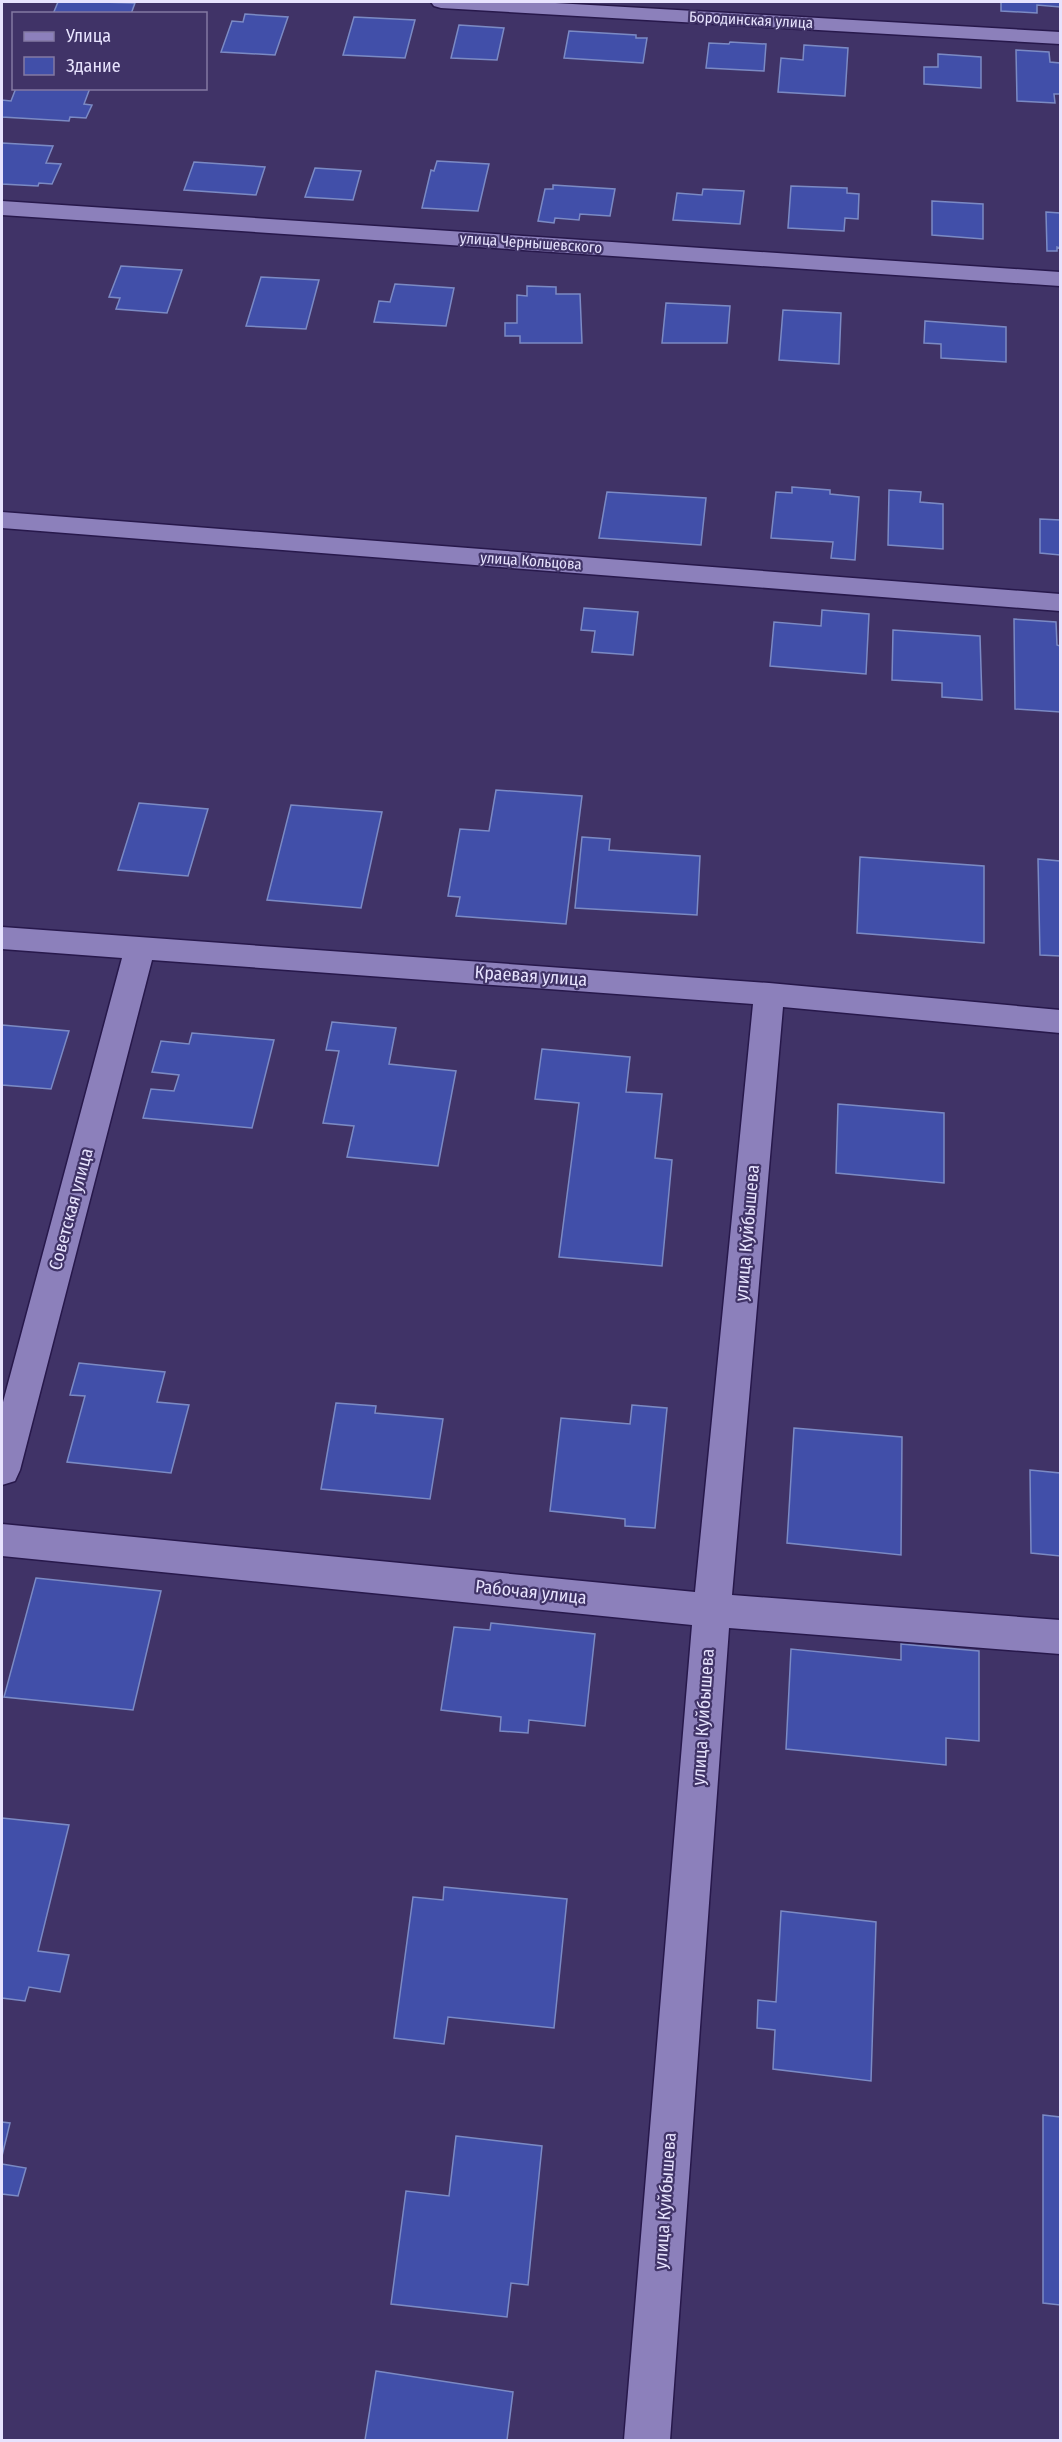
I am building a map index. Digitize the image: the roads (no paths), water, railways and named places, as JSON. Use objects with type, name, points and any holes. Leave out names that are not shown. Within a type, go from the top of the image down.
[{"type":"street","name":"Бородинская улица","points":[[441,2],[1060,38]]},
{"type":"street","name":"улица Чернышевского","points":[[2,208],[1060,279]]},
{"type":"street","name":"улица Кольцова","points":[[2,520],[1060,603]]},
{"type":"street","name":"Краевая улица","points":[[2,938],[769,994],[1060,1021]]},
{"type":"street","name":"Советская улица","points":[[2,1470],[140,947]]},
{"type":"street","name":"улица Куйбышева","points":[[647,2440],[712,1610],[769,994]]},
{"type":"street","name":"Рабочая улица","points":[[2,1540],[712,1610],[1060,1637]]}]
